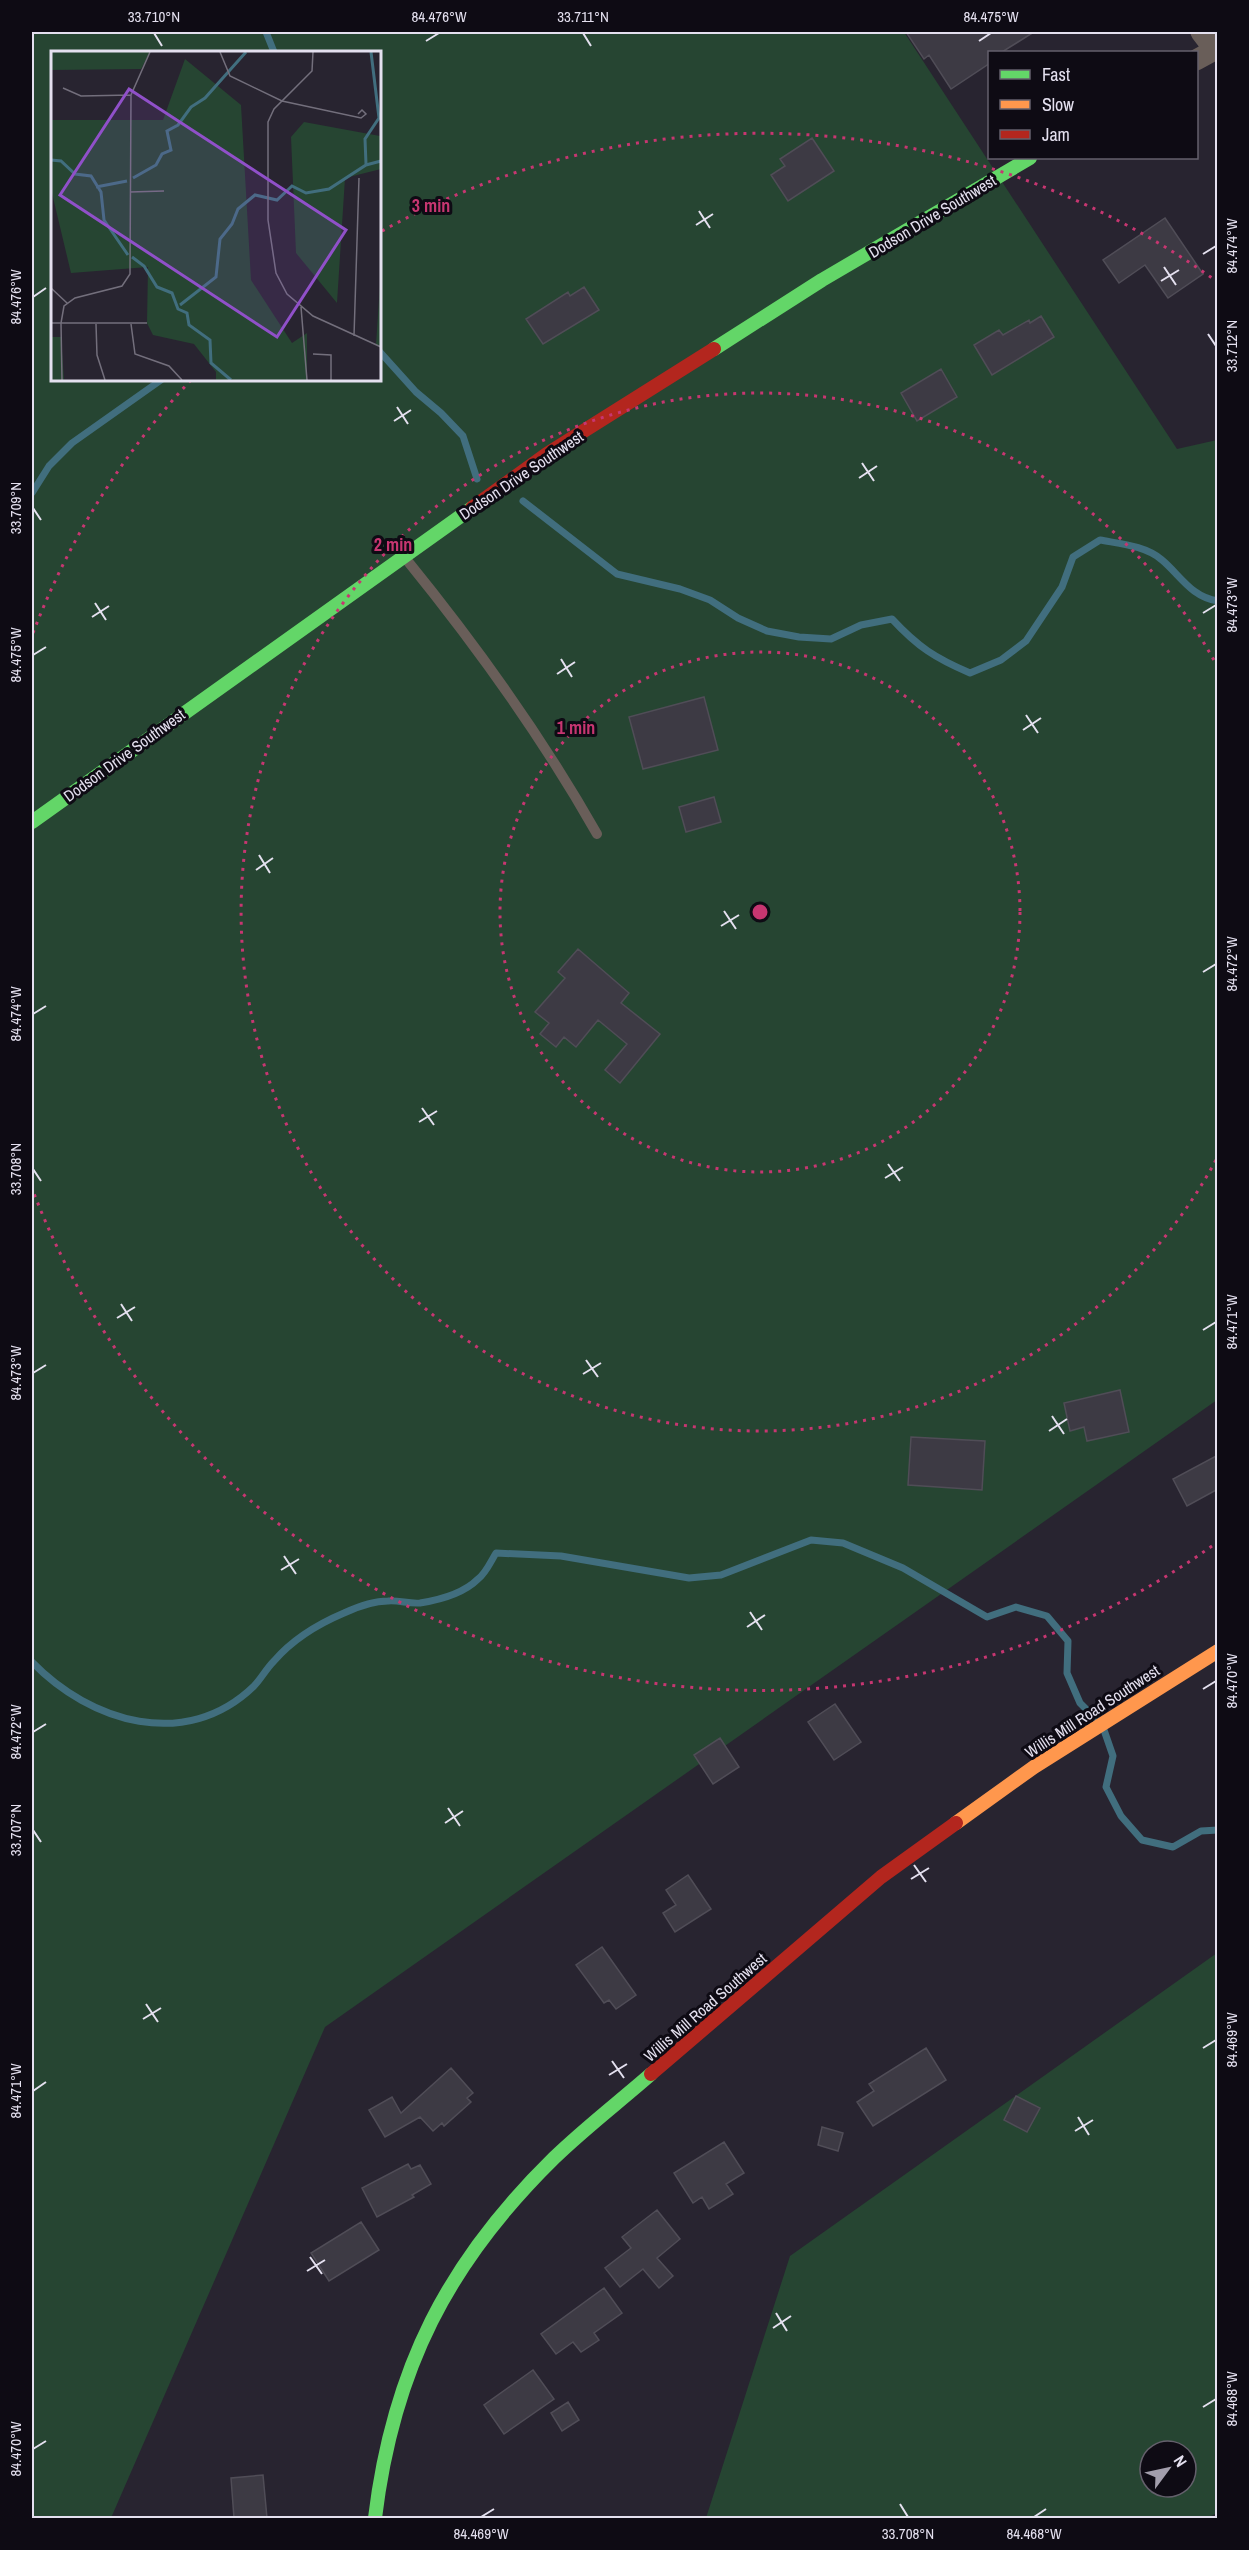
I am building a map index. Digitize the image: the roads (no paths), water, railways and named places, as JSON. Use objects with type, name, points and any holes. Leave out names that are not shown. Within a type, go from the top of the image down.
[{"type":"street","points":[[1201,32],[1209,52]]},
{"type":"street","name":"Dodson Drive Southwest","points":[[32,822],[557,448],[822,280],[1028,159]]},
{"type":"street","name":"Willis Mill Road Southwest","points":[[375,2518],[378,2486],[398,2402],[430,2323],[480,2241],[516,2197],[556,2156],[881,1877],[1034,1767],[1218,1651]]},
{"type":"lane","points":[[404,556],[449,613],[569,784],[597,834]]},
{"type":"waterway","points":[[266,32],[274,51]]},
{"type":"waterway","points":[[381,353],[416,392],[463,436],[477,479]]},
{"type":"waterway","points":[[32,493],[49,466],[72,443],[160,381]]},
{"type":"waterway","points":[[523,501],[617,574],[680,589],[710,600],[738,618],[767,631],[799,637],[831,639],[861,625],[892,619],[928,651],[970,673],[1001,660],[1026,641],[1062,587],[1073,557],[1100,540],[1133,546],[1156,555],[1193,590],[1218,601]]},
{"type":"waterway","points":[[32,1662],[55,1683],[82,1700],[110,1713],[139,1721],[169,1723],[199,1719],[227,1706],[254,1686],[281,1653],[306,1633],[325,1622],[371,1603],[383,1601],[420,1603],[451,1595],[466,1588],[481,1576],[496,1553],[561,1556],[689,1578],[721,1575],[811,1540],[843,1543],[903,1568],[987,1617],[1016,1607],[1047,1616],[1068,1641],[1067,1673],[1080,1703],[1096,1719]]},
{"type":"waterway","points":[[1104,1730],[1113,1756],[1106,1787],[1121,1816],[1142,1840],[1173,1847],[1201,1831],[1218,1830]]}]
